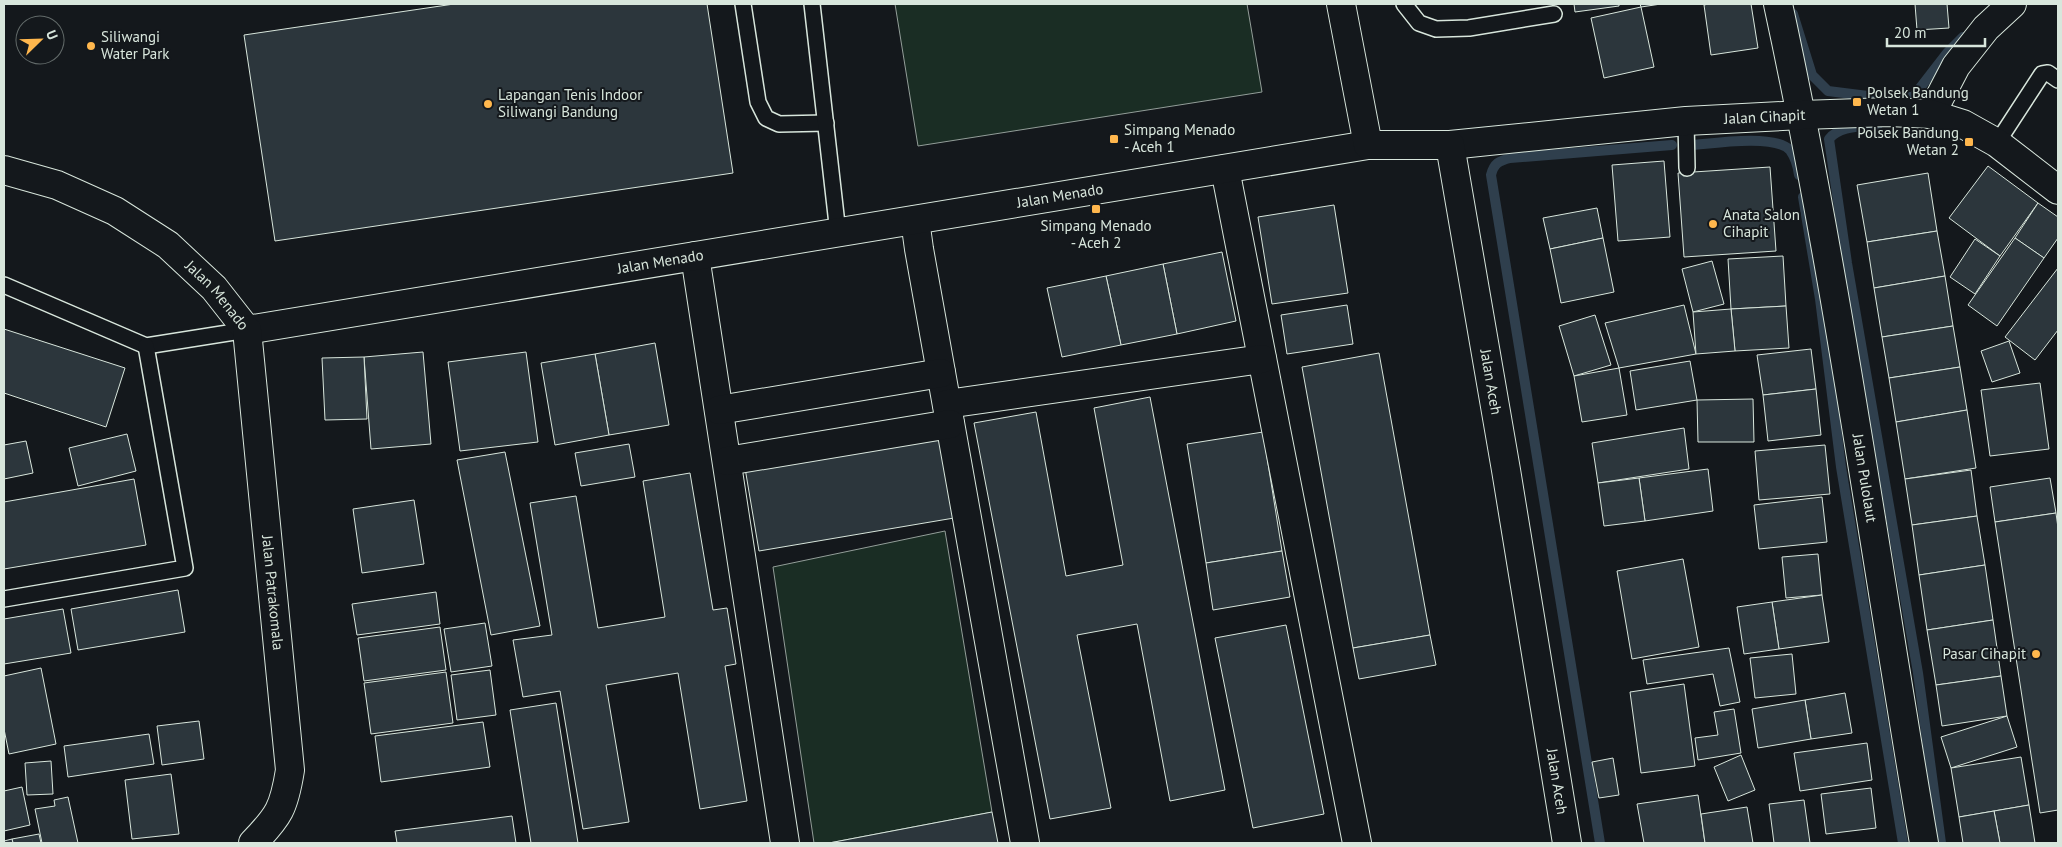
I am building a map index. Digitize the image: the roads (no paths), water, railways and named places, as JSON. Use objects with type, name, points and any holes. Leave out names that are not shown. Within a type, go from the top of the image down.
[{"type":"street","points":[[1342,4],[1368,144],[1450,144]]},
{"type":"street","name":"Jalan Pulolaut","points":[[1778,4],[1802,115],[1850,388],[1896,682],[1924,843]]},
{"type":"street","points":[[1931,114],[1956,66],[1986,28],[2012,4]]},
{"type":"street","name":"Jalan Cihapit","points":[[1450,144],[1686,121],[1889,112],[1931,114],[1963,124],[1997,143],[2058,190]]},
{"type":"street","name":"Jalan Menado","points":[[4,170],[57,185],[115,211],[168,245],[214,288],[247,330],[1368,144]]},
{"type":"street","name":"Jalan Aceh","points":[[1450,144],[1567,843]]},
{"type":"street","points":[[1225,169],[1357,843]]},
{"type":"street","points":[[915,220],[1025,843]]},
{"type":"street","points":[[695,256],[785,843]]},
{"type":"street","name":"Jalan Patrakomala","points":[[247,330],[290,770],[286,794],[280,812],[253,843]]},
{"type":"street","points":[[727,461],[948,414],[1262,359]]},
{"type":"street","points":[[719,410],[941,373]]},
{"type":"lane","points":[[742,4],[758,102],[766,118],[779,124],[826,123]]},
{"type":"lane","points":[[812,4],[838,233]]},
{"type":"lane","points":[[1404,4],[1419,23],[1436,29],[1470,28],[1554,14]]},
{"type":"lane","points":[[1997,143],[2042,74],[2048,73],[2058,80]]},
{"type":"lane","points":[[1686,121],[1688,168]]},
{"type":"lane","points":[[4,285],[146,346],[247,330]]},
{"type":"lane","points":[[4,599],[185,568],[146,346]]},
{"type":"waterway","points":[[1793,14],[1812,75],[1828,91],[1876,97],[1913,97],[1947,53],[1963,37]]},
{"type":"waterway","points":[[1878,125],[1845,129],[1834,134],[1829,139],[1847,263],[1918,673],[1941,843]]},
{"type":"waterway","points":[[1694,145],[1730,141],[1772,142],[1790,150],[1796,162],[1799,175]]},
{"type":"waterway","points":[[1600,843],[1491,175],[1498,163],[1510,158],[1672,145]]},
{"type":"waterway","points":[[1803,197],[1820,299],[1841,467],[1903,843]]},
{"type":"place","name":"Siliwangi Water Park","points":[[91,46]]},
{"type":"place","name":"Polsek Bandung Wetan 1","points":[[1857,102]]},
{"type":"place","name":"Lapangan Tenis Indoor Siliwangi Bandung","points":[[488,104]]},
{"type":"place","name":"Simpang Menado - Aceh 1","points":[[1114,139]]},
{"type":"place","name":"Polsek Bandung Wetan 2","points":[[1969,142]]},
{"type":"place","name":"Simpang Menado - Aceh 2","points":[[1096,209]]},
{"type":"place","name":"Anata Salon Cihapit","points":[[1713,224]]},
{"type":"place","name":"Pasar Cihapit","points":[[2036,654]]}]
